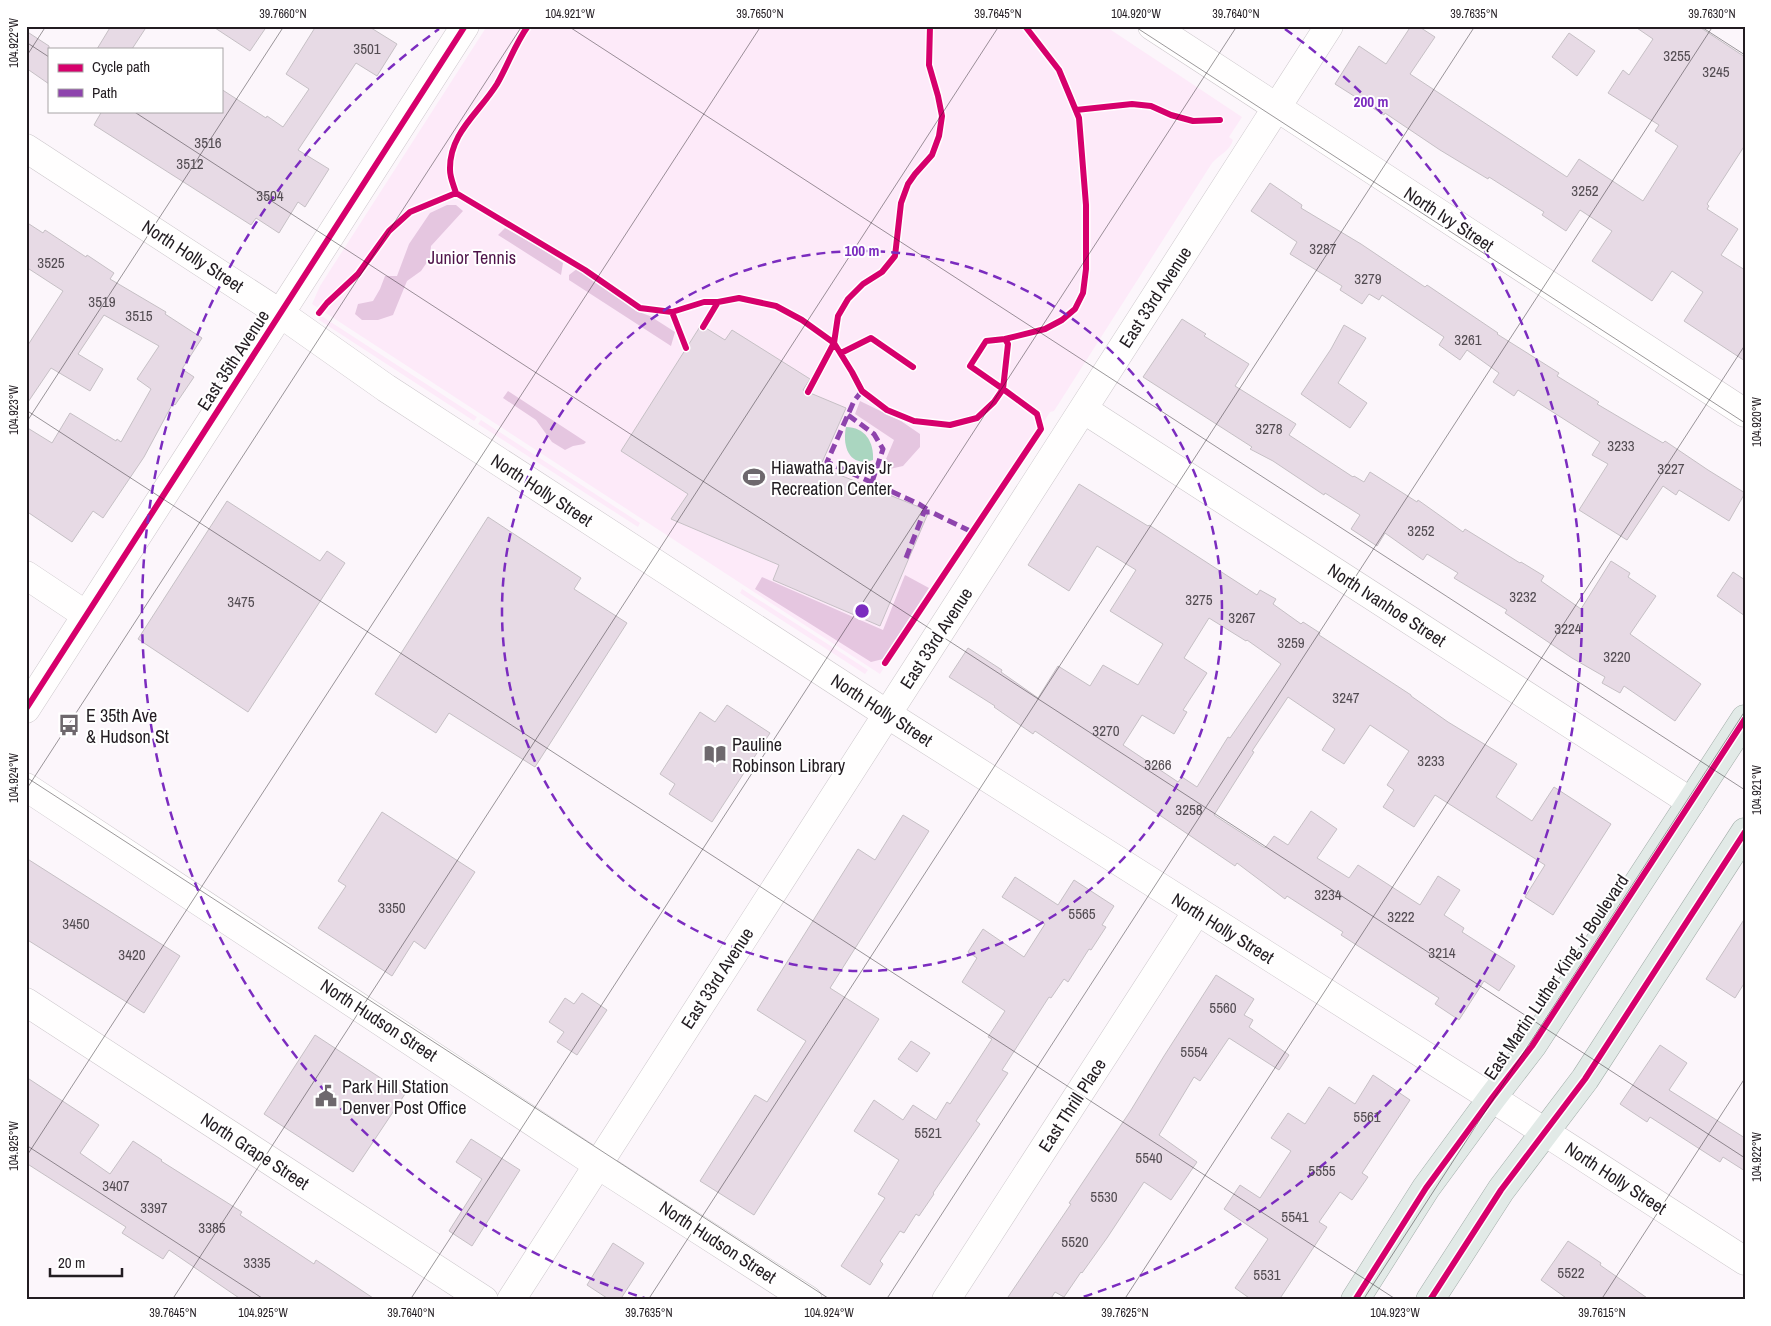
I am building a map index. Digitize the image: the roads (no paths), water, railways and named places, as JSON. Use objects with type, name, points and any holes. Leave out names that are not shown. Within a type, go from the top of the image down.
[{"type":"main road","name":"East Martin Luther King Jr Boulevard","points":[[1355,1300],[1426,1188],[1532,1046],[1745,719]]},
{"type":"main road","points":[[1430,1300],[1501,1190],[1585,1079],[1745,832]]},
{"type":"street","name":"East 35th Avenue","points":[[26,709],[465,26]]},
{"type":"street","name":"North Ivy Street","points":[[1152,26],[1745,413]]},
{"type":"street","name":"East 33rd Avenue","points":[[511,1300],[1329,26]]},
{"type":"street","name":"North Holly Street","points":[[26,148],[281,314],[386,388],[887,714],[1492,1098],[1745,1262]]},
{"type":"street","name":"North Ivanhoe Street","points":[[1083,409],[1691,802]]},
{"type":"street","points":[[26,575],[86,614]]},
{"type":"street","name":"North Hudson Street","points":[[26,788],[808,1300]]},
{"type":"street","name":"East Thrill Place","points":[[946,1300],[1197,911]]},
{"type":"street","name":"North Grape Street","points":[[26,1002],[484,1300]]},
{"type":"place","name":"Hiawatha Davis Jr Recreation Center","points":[[754,477]]},
{"type":"place","name":"E 35th Ave & Hudson St","points":[[69,725]]},
{"type":"place","name":"Pauline Robinson Library","points":[[715,754]]},
{"type":"place","name":"Park Hill Station Denver Post Office","points":[[326,1096]]},
{"type":"park label","name":"Junior Tennis","points":[[472,257]]}]
